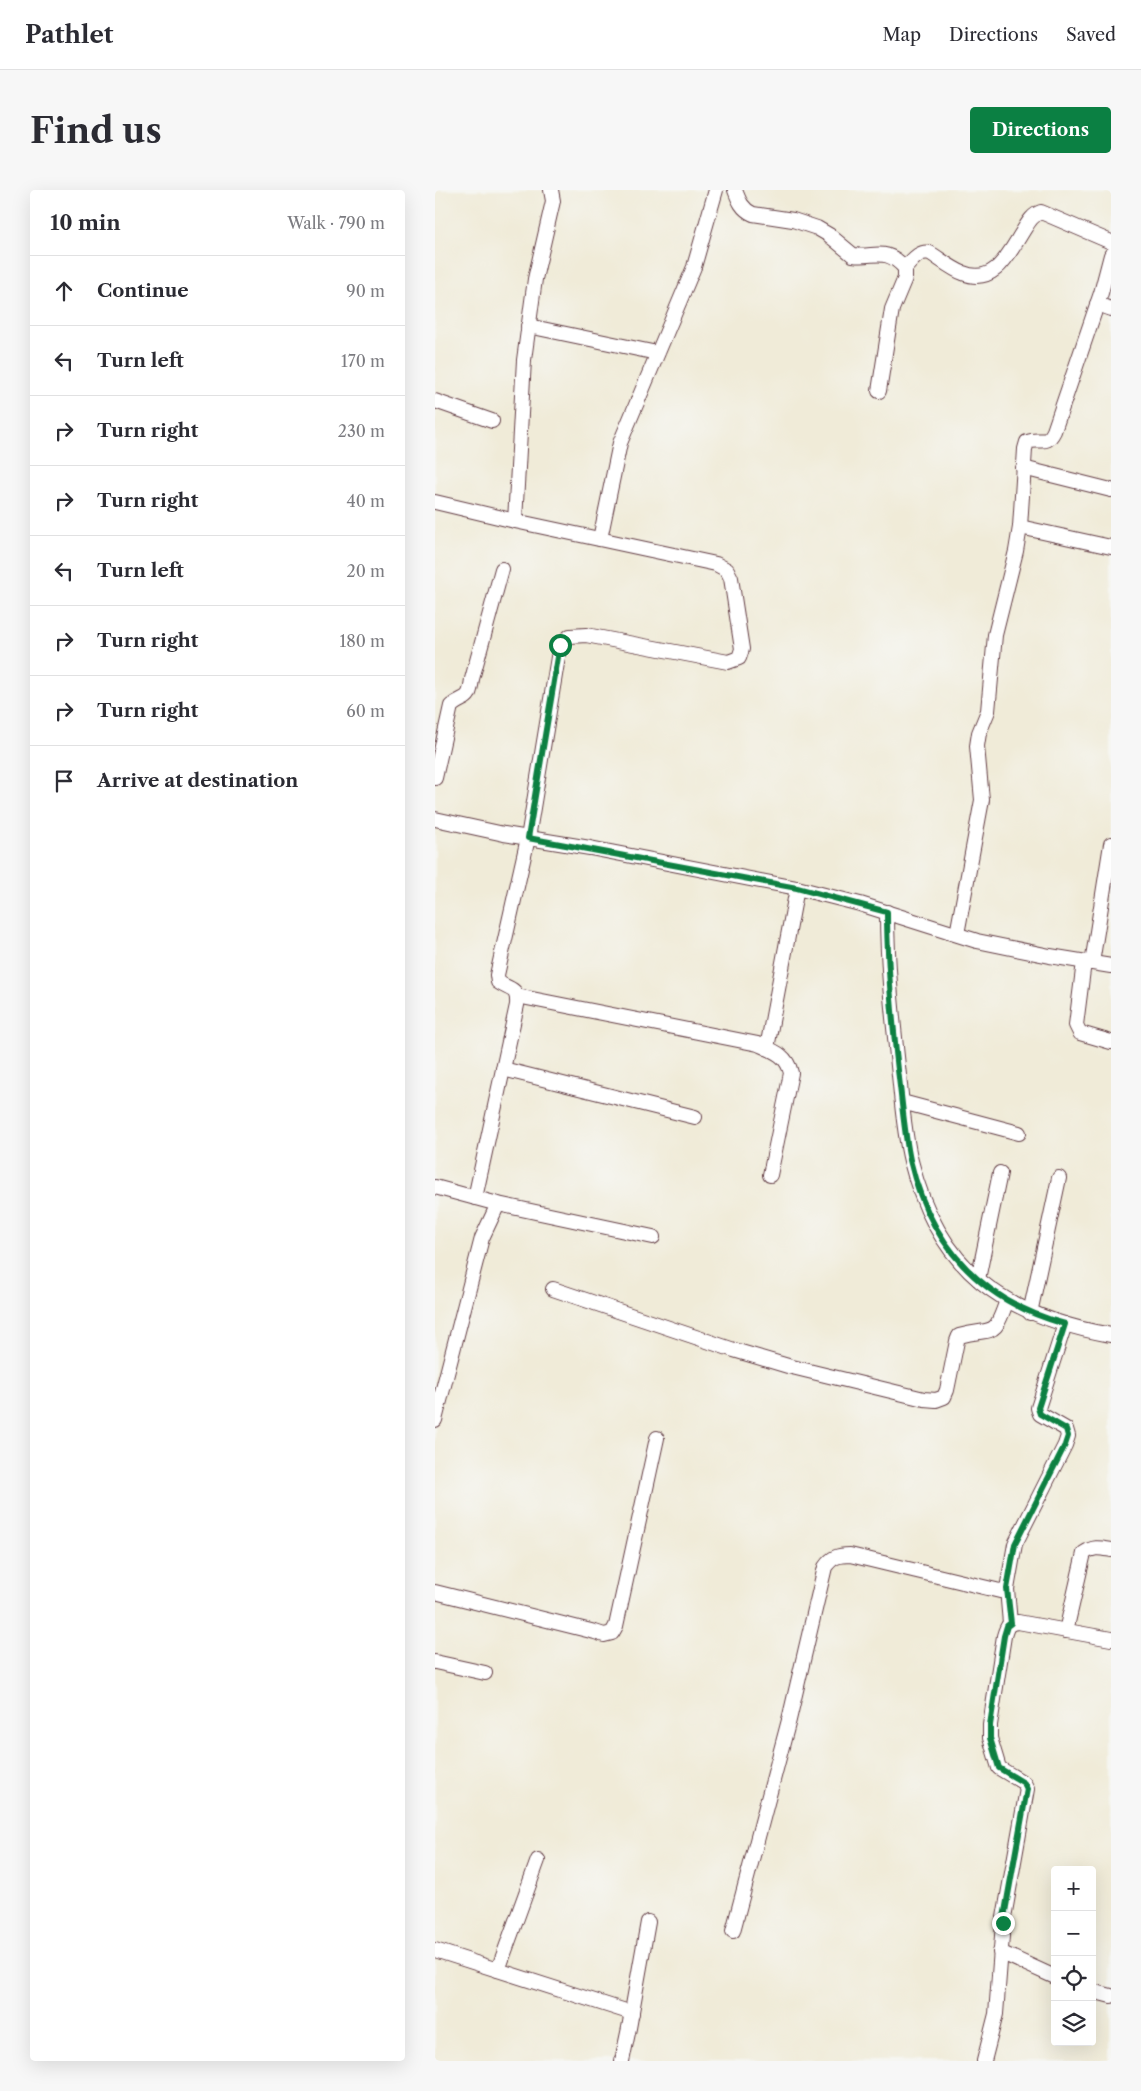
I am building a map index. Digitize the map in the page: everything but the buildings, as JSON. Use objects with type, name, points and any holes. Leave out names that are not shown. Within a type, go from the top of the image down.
[{"type":"street","points":[[515,521],[524,360],[535,279],[553,201],[551,190]]},
{"type":"street","points":[[600,539],[620,443],[694,267],[716,190]]},
{"type":"street","points":[[735,190],[745,211],[806,224],[829,235],[853,255],[876,253],[886,255],[899,261],[905,268],[905,278],[892,309],[879,391]]},
{"type":"street","points":[[905,268],[917,255],[924,252],[930,253],[963,274],[986,275],[995,271],[1002,264],[1031,218],[1041,212],[1111,242]]},
{"type":"street","points":[[957,934],[983,800],[977,746],[979,733],[988,711],[995,634],[1011,577],[1019,527],[1025,449],[1027,442],[1050,439],[1054,431],[1097,304],[1111,255]]},
{"type":"street","points":[[1097,304],[1111,309]]},
{"type":"street","points":[[528,326],[657,353]]},
{"type":"street","points":[[435,401],[492,421]]},
{"type":"street","points":[[1023,468],[1111,490]]},
{"type":"street","points":[[435,502],[716,564],[727,570],[734,589],[742,648],[739,658],[728,662],[586,635],[570,636],[560,645],[528,838],[497,975],[499,982],[514,989],[517,996],[475,1198]]},
{"type":"street","points":[[1019,527],[1111,547]]},
{"type":"street","points":[[435,778],[451,706],[465,699],[470,693],[472,679],[502,569]]},
{"type":"street","points":[[435,819],[797,888],[1002,946],[1111,966]]},
{"type":"street","points":[[1111,844],[1076,1025],[1080,1032],[1089,1037],[1111,1042]]},
{"type":"street","points":[[767,1048],[797,888]]},
{"type":"street","points":[[887,912],[888,985],[910,1160],[930,1217],[944,1243],[978,1279],[1007,1300],[1030,1312],[1065,1324],[1111,1335]]},
{"type":"street","points":[[517,996],[758,1044],[779,1053],[789,1063],[791,1073],[771,1175]]},
{"type":"street","points":[[503,1069],[695,1117]]},
{"type":"street","points":[[902,1102],[1019,1132]]},
{"type":"street","points":[[978,1279],[1000,1173]]},
{"type":"street","points":[[1030,1312],[1059,1178]]},
{"type":"street","points":[[435,1187],[498,1204],[653,1237]]},
{"type":"street","points":[[435,1420],[482,1238],[498,1204]]},
{"type":"street","points":[[553,1289],[788,1366],[924,1399],[936,1400],[944,1397],[947,1390],[959,1336],[988,1332],[995,1328],[1007,1300]]},
{"type":"street","points":[[1011,1623],[1007,1589],[1015,1544],[1068,1436],[1066,1429],[1040,1414],[1038,1408],[1065,1324]]},
{"type":"street","points":[[435,1592],[604,1635],[612,1633],[616,1626],[657,1438]]},
{"type":"street","points":[[1066,1631],[1085,1553],[1090,1548],[1097,1547],[1111,1550]]},
{"type":"street","points":[[733,1931],[789,1720],[825,1567],[830,1559],[839,1555],[850,1555],[1000,1591],[1007,1589]]},
{"type":"street","points":[[984,2061],[996,2014],[1003,1923],[1027,1789],[1024,1783],[999,1768],[990,1738],[991,1712],[1007,1626],[1018,1622],[1111,1639]]},
{"type":"street","points":[[435,1662],[485,1673]]},
{"type":"street","points":[[498,1970],[538,1860]]},
{"type":"street","points":[[622,2061],[648,1922]]},
{"type":"street","points":[[435,1950],[632,2013]]},
{"type":"street","points":[[1000,1952],[1051,1975]]},
{"type":"street","points":[[1096,1992],[1111,1996]]},
{"type":"route","points":[[560,645],[528,838],[797,888],[887,912],[888,985],[904,1118],[910,1160],[930,1217],[944,1243],[956,1258],[995,1293],[1041,1318],[1065,1324],[1038,1408],[1040,1414],[1066,1429],[1068,1436],[1015,1544],[1007,1589],[1011,1623],[1007,1626],[1004,1636],[991,1712],[990,1738],[999,1768],[1024,1783],[1027,1789],[1003,1923]]}]
